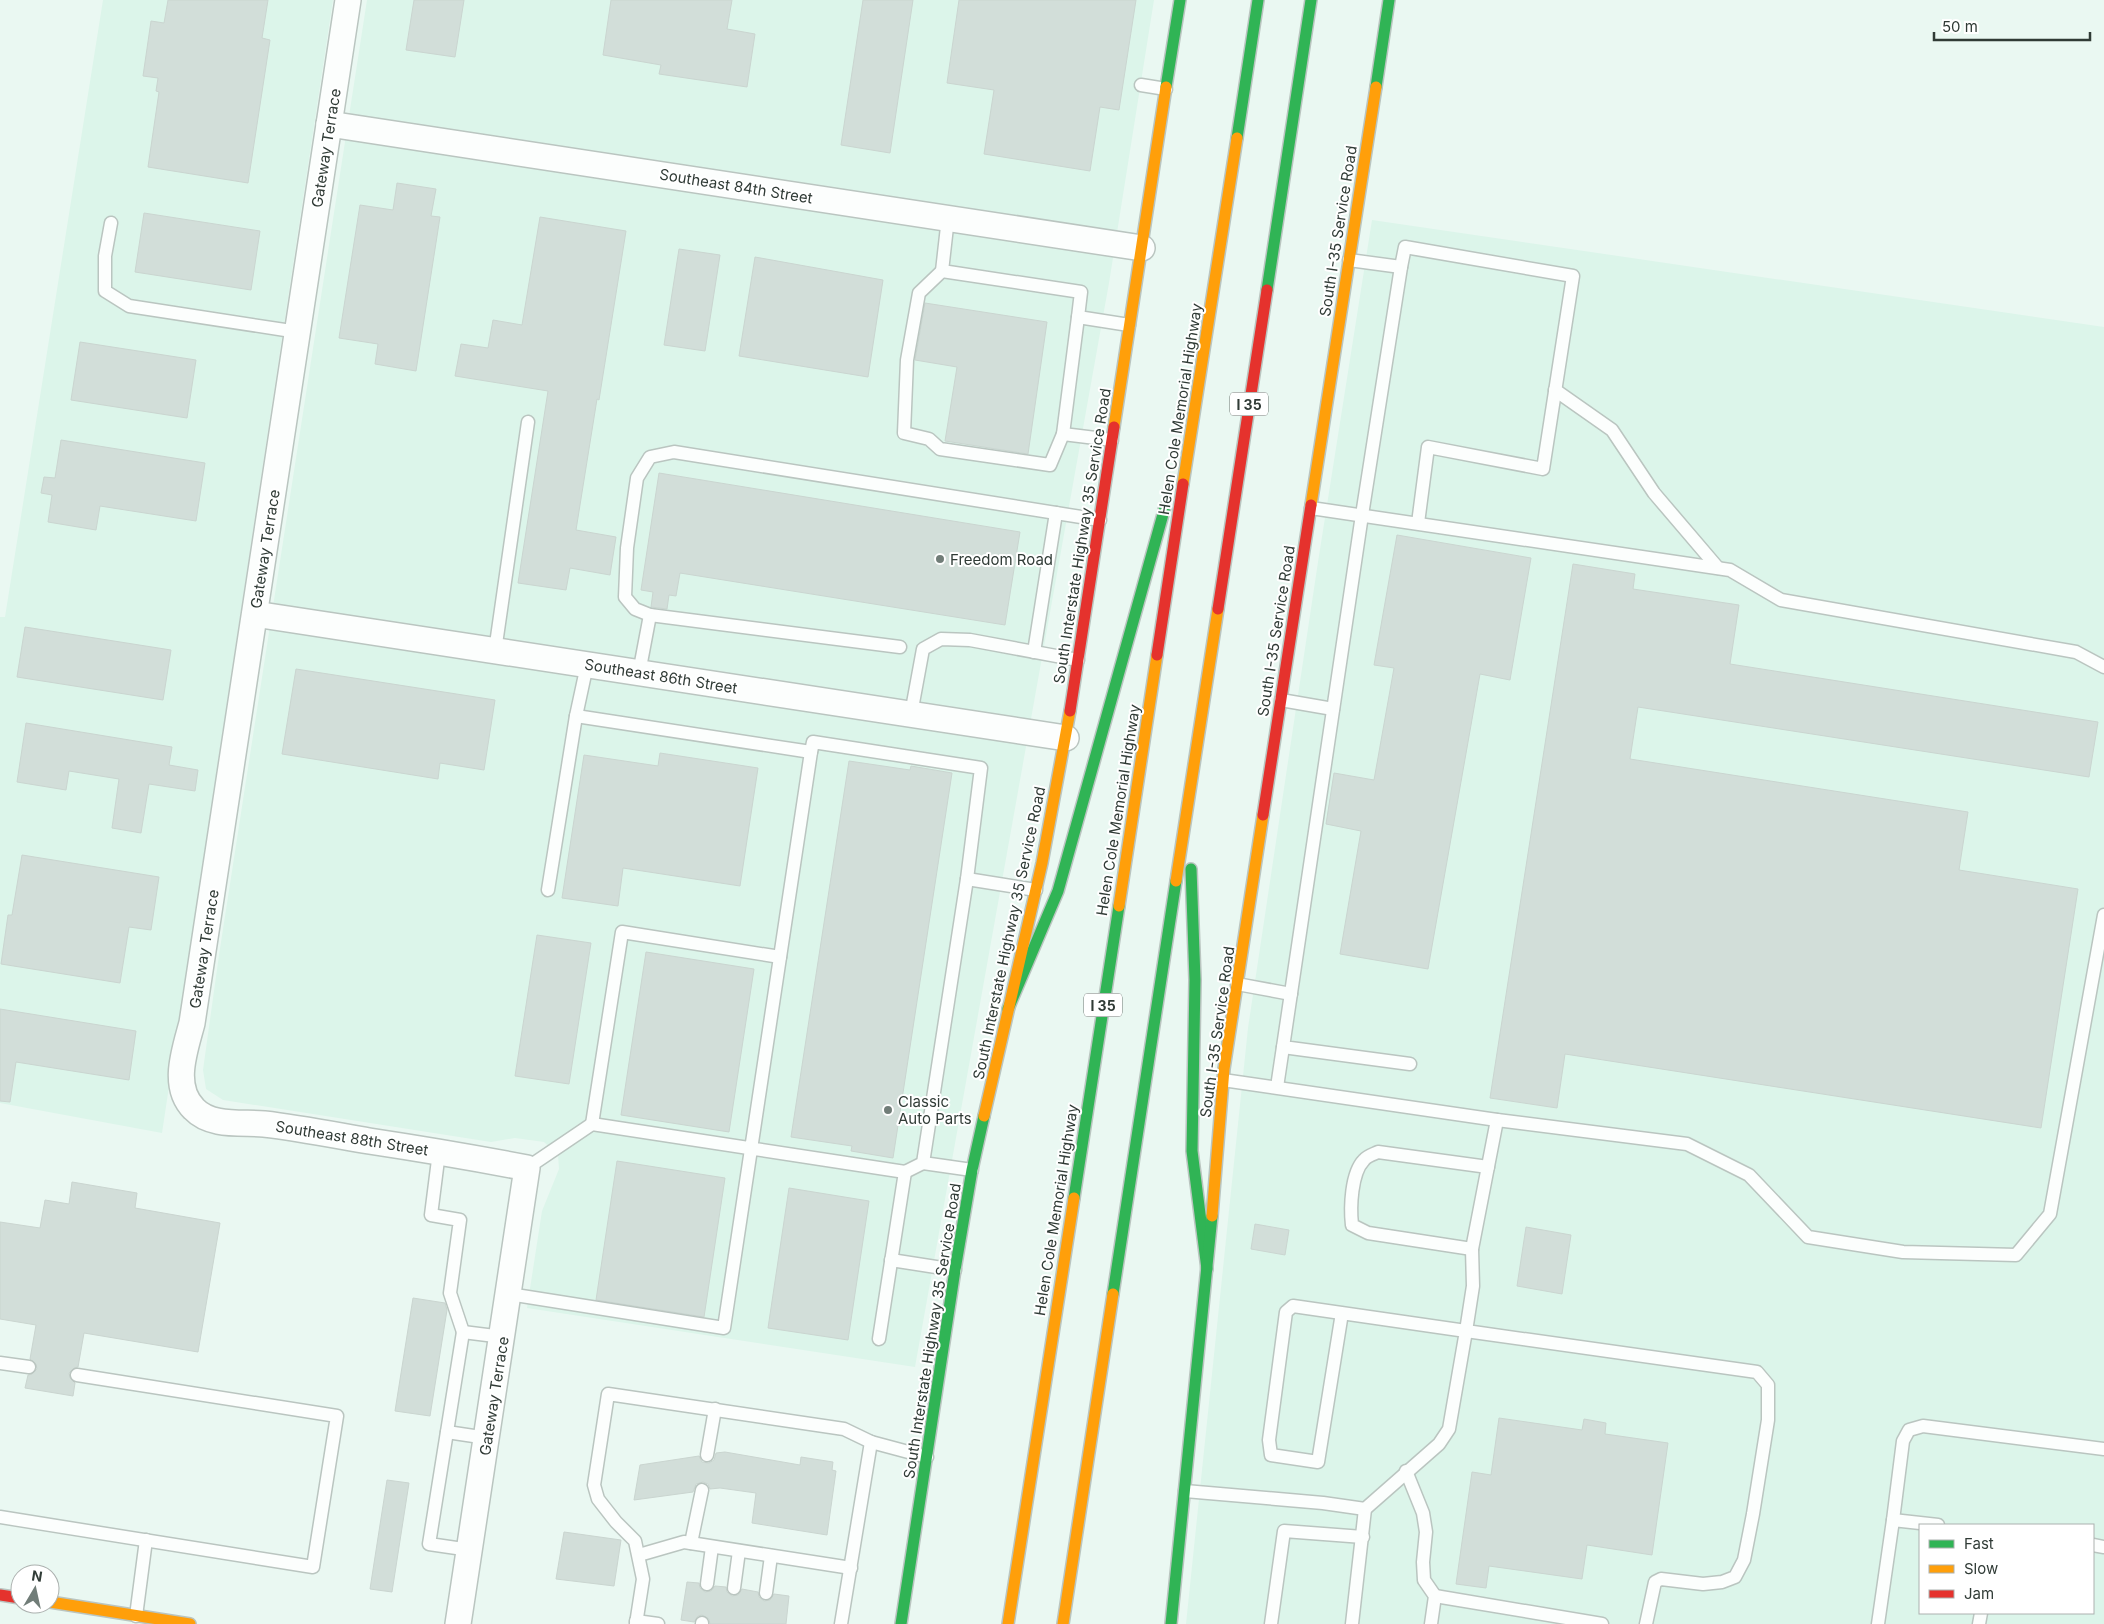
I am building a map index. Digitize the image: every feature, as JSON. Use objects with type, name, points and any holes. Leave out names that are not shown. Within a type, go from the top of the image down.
[{"type":"main road","points":[[1142,248],[1180,0]]},
{"type":"main road","name":"Helen Cole Memorial Highway","points":[[1008,1624],[1258,0]]},
{"type":"main road","name":"I 35","points":[[1063,1624],[1311,0]]},
{"type":"main road","name":"South I-35 Service Road","points":[[1207,1269],[1223,1080],[1389,0]]},
{"type":"main road","name":"South Interstate Highway 35 Service Road","points":[[901,1624],[972,1170],[1036,890],[1066,738],[1142,248]]},
{"type":"main road","points":[[1008,1009],[1058,891],[1199,385]]},
{"type":"main road","points":[[1171,1624],[1207,1269],[1192,1151],[1195,980],[1188,807]]},
{"type":"main road","points":[[60,1604],[190,1624]]},
{"type":"street","name":"Gateway Terrace","points":[[185,1096],[181,1077],[192,1023],[348,0]]},
{"type":"street","name":"Southeast 84th Street","points":[[329,124],[1142,248]]},
{"type":"street","name":"Southeast 86th Street","points":[[255,614],[1066,738]]},
{"type":"street","name":"Southeast 88th Street","points":[[185,1096],[199,1114],[215,1120],[263,1124],[527,1168]]},
{"type":"street","name":"Gateway Terrace","points":[[458,1624],[503,1337],[527,1168]]},
{"type":"lane","points":[[1141,85],[1166,89]]},
{"type":"lane","points":[[942,271],[1081,292],[1063,434],[1050,465],[940,449],[929,438],[904,433],[907,360],[919,293],[942,271],[948,218]]},
{"type":"lane","points":[[111,223],[105,256],[105,291],[129,306],[298,332]]},
{"type":"lane","points":[[1277,1087],[1362,515],[1405,247],[1573,276],[1543,469],[1428,447],[1418,523]]},
{"type":"lane","points":[[1349,260],[1401,267]]},
{"type":"lane","points":[[1078,317],[1130,325]]},
{"type":"lane","points":[[1555,390],[1612,430],[1654,493],[1718,568]]},
{"type":"lane","points":[[495,651],[528,422]]},
{"type":"lane","points":[[1063,434],[1112,440]]},
{"type":"lane","points":[[900,647],[650,615],[635,609],[625,597],[627,548],[637,478],[650,456],[674,452],[1100,520]]},
{"type":"lane","points":[[1311,508],[1730,570],[1781,600],[2076,652],[2104,668]]},
{"type":"lane","points":[[1034,652],[1056,514]]},
{"type":"lane","points":[[639,673],[650,615]]},
{"type":"lane","points":[[911,714],[923,649],[941,639],[970,640],[1078,660]]},
{"type":"lane","points":[[548,890],[576,716],[587,665]]},
{"type":"lane","points":[[1281,700],[1333,709]]},
{"type":"lane","points":[[576,716],[811,752]]},
{"type":"lane","points":[[509,1294],[724,1328],[813,742],[980,768],[968,879],[923,1163]]},
{"type":"lane","points":[[968,879],[1036,890]]},
{"type":"lane","points":[[1223,1080],[1497,1120],[1687,1144],[1749,1175],[1808,1237],[1903,1252],[2016,1255],[2050,1214],[2104,916]]},
{"type":"lane","points":[[592,1124],[622,932],[780,957]]},
{"type":"lane","points":[[1237,984],[1291,994]]},
{"type":"lane","points":[[1283,1046],[1410,1064]]},
{"type":"lane","points":[[1352,1624],[1363,1537],[1364,1509],[1439,1444],[1449,1429],[1473,1286],[1472,1249],[1497,1120]]},
{"type":"lane","points":[[527,1168],[592,1124],[905,1172],[923,1163],[972,1170]]},
{"type":"lane","points":[[439,1152],[431,1215],[460,1220],[450,1293],[463,1332],[429,1544],[470,1550]]},
{"type":"lane","points":[[1472,1249],[1368,1233],[1352,1225],[1350,1210],[1356,1172],[1364,1159],[1378,1152],[1488,1167]]},
{"type":"lane","points":[[879,1339],[905,1172]]},
{"type":"lane","points":[[891,1260],[955,1270]]},
{"type":"lane","points":[[1342,1313],[1318,1462],[1271,1455],[1269,1440],[1286,1312],[1293,1306],[1756,1372],[1768,1385],[1768,1420],[1744,1560],[1734,1576],[1722,1582],[1703,1584],[1661,1579],[1655,1582],[1646,1624]]},
{"type":"lane","points":[[463,1332],[503,1337]]},
{"type":"lane","points":[[0,1363],[29,1368]]},
{"type":"lane","points":[[0,1517],[313,1567],[337,1416],[77,1375]]},
{"type":"lane","points":[[658,1624],[636,1622],[643,1580],[636,1541],[616,1522],[598,1499],[594,1485],[608,1394],[844,1429],[871,1442],[927,1457]]},
{"type":"lane","points":[[707,1454],[715,1409]]},
{"type":"lane","points":[[1878,1624],[1903,1441],[1909,1430],[1924,1426],[2104,1449]]},
{"type":"lane","points":[[447,1432],[487,1438]]},
{"type":"lane","points":[[840,1624],[871,1442]]},
{"type":"lane","points":[[1406,1471],[1423,1513],[1426,1532],[1423,1562],[1424,1580],[1435,1596],[1431,1624]]},
{"type":"lane","points":[[691,1543],[702,1490]]},
{"type":"lane","points":[[1185,1490],[1313,1502],[1364,1509]]},
{"type":"lane","points":[[1893,1520],[1929,1524]]},
{"type":"lane","points":[[1271,1624],[1284,1531],[1363,1537]]},
{"type":"lane","points":[[136,1616],[146,1540]]},
{"type":"lane","points":[[638,1555],[684,1542],[851,1568]]},
{"type":"lane","points":[[707,1584],[712,1546]]},
{"type":"lane","points":[[734,1588],[739,1551]]},
{"type":"lane","points":[[766,1593],[771,1556]]},
{"type":"lane","points":[[1435,1596],[1602,1624]]},
{"type":"shaded area","points":[[103,0],[333,0],[162,1133],[0,1103],[0,617],[5,617]]},
{"type":"shaded area","points":[[367,0],[1154,0],[1109,283],[915,1367],[527,1308],[542,1211],[559,1169],[558,1155],[544,1142],[515,1138],[491,1142],[223,1100],[206,1089],[203,1070],[219,955]]},
{"type":"shaded area","points":[[1372,220],[2104,327],[2104,1624],[1186,1624],[1248,1028]]},
{"type":"building","points":[[168,0],[268,0],[262,38],[270,40],[248,183],[148,167],[159,92],[156,91],[158,78],[143,76],[151,21],[164,23]]},
{"type":"building","points":[[414,0],[464,0],[455,57],[406,50]]},
{"type":"building","points":[[611,0],[732,0],[727,29],[755,34],[747,87],[659,74],[661,65],[603,55]]},
{"type":"building","points":[[863,0],[913,0],[890,153],[841,145]]},
{"type":"building","points":[[959,0],[1136,0],[1119,110],[1100,107],[1090,171],[984,154],[994,90],[947,83]]},
{"type":"building","points":[[397,183],[436,189],[431,216],[440,217],[416,371],[375,364],[378,344],[339,338],[360,205],[393,210]]},
{"type":"building","points":[[144,213],[260,231],[251,290],[135,272]]},
{"type":"building","points":[[540,217],[626,231],[576,530],[616,537],[610,575],[570,568],[566,590],[518,583],[548,391],[455,376],[461,344],[488,348],[493,320],[522,325]]},
{"type":"building","points":[[679,249],[720,255],[705,351],[664,345]]},
{"type":"building","points":[[755,257],[883,280],[868,377],[739,356]]},
{"type":"building","points":[[925,303],[1047,322],[1028,454],[945,441],[957,367],[915,360]]},
{"type":"building","points":[[80,342],[196,360],[187,418],[71,400]]},
{"type":"building","points":[[61,440],[205,463],[196,521],[100,506],[96,530],[48,522],[52,495],[41,493],[44,477],[55,478]]},
{"type":"building","points":[[659,473],[1020,532],[1005,625],[680,573],[676,596],[669,595],[667,609],[651,607],[653,592],[641,590]]},
{"type":"building","points":[[1397,535],[1531,558],[1510,680],[1480,674],[1428,969],[1340,954],[1361,831],[1326,824],[1334,773],[1374,780],[1394,668],[1374,665]]},
{"type":"building","points":[[1573,564],[1635,574],[1633,589],[1739,605],[1730,664],[2098,722],[2089,777],[1638,707],[1630,759],[1968,812],[1959,870],[2078,889],[2041,1128],[1565,1054],[1557,1108],[1490,1098]]},
{"type":"building","points":[[25,627],[171,650],[163,700],[17,677]]},
{"type":"building","points":[[296,669],[495,700],[484,770],[440,763],[438,779],[282,754]]},
{"type":"building","points":[[26,723],[172,747],[169,765],[198,770],[195,791],[149,784],[141,833],[112,828],[119,779],[69,771],[66,790],[17,782]]},
{"type":"building","points":[[660,753],[758,768],[740,886],[623,868],[618,906],[562,898],[584,755],[658,766]]},
{"type":"building","points":[[849,761],[910,770],[911,766],[952,773],[893,1158],[851,1151],[852,1146],[791,1137]]},
{"type":"building","points":[[22,855],[159,877],[151,930],[129,927],[120,983],[1,964],[8,915],[12,915]]},
{"type":"building","points":[[537,935],[591,943],[569,1084],[515,1076]]},
{"type":"building","points":[[646,952],[754,969],[729,1132],[621,1115]]},
{"type":"building","points":[[0,1009],[136,1031],[129,1080],[16,1062],[10,1102],[0,1101]]},
{"type":"building","points":[[617,1161],[725,1178],[704,1317],[596,1300]]},
{"type":"building","points":[[72,1182],[137,1193],[135,1208],[220,1223],[198,1352],[84,1333],[78,1367],[69,1373],[70,1378],[75,1383],[73,1396],[25,1388],[28,1375],[37,1369],[36,1364],[30,1359],[36,1325],[0,1319],[0,1222],[40,1228],[45,1200],[69,1204]]},
{"type":"building","points":[[789,1188],[869,1201],[848,1340],[768,1328]]},
{"type":"building","points":[[1255,1224],[1289,1230],[1285,1255],[1251,1249]]},
{"type":"building","points":[[1526,1227],[1571,1235],[1562,1294],[1517,1286]]},
{"type":"building","points":[[413,1298],[445,1303],[447,1310],[430,1416],[395,1411]]},
{"type":"building","points":[[1499,1418],[1582,1430],[1584,1419],[1606,1423],[1605,1434],[1668,1443],[1652,1555],[1587,1545],[1582,1579],[1489,1566],[1486,1588],[1456,1584],[1472,1472],[1491,1475]]},
{"type":"building","points":[[725,1452],[800,1465],[801,1457],[833,1462],[832,1470],[836,1471],[827,1535],[752,1523],[756,1493],[720,1488],[710,1489],[708,1484],[703,1482],[696,1484],[693,1492],[634,1500],[640,1465],[699,1456],[702,1462],[709,1463],[714,1460],[716,1453]]},
{"type":"building","points":[[387,1480],[409,1483],[392,1592],[370,1589]]},
{"type":"building","points":[[564,1532],[621,1540],[614,1586],[556,1579]]},
{"type":"building","points":[[687,1582],[699,1583],[700,1588],[705,1592],[711,1591],[715,1586],[726,1587],[727,1592],[732,1596],[738,1595],[742,1589],[758,1592],[759,1597],[764,1601],[770,1600],[774,1594],[789,1596],[786,1624],[710,1624],[709,1619],[702,1615],[698,1616],[694,1622],[681,1620]]},
{"type":"traffic: fast","points":[[1166,87],[1180,0]]},
{"type":"traffic: fast","points":[[1237,138],[1258,0]]},
{"type":"traffic: fast","points":[[1267,290],[1311,0]]},
{"type":"traffic: fast","points":[[1376,87],[1389,0]]},
{"type":"traffic: fast","points":[[1008,1009],[1058,891],[1165,507]]},
{"type":"traffic: fast","points":[[1191,869],[1195,980],[1192,1151],[1207,1269]]},
{"type":"traffic: fast","points":[[1113,1294],[1176,881]]},
{"type":"traffic: fast","points":[[1074,1198],[1119,906]]},
{"type":"traffic: fast","points":[[901,1624],[955,1270],[972,1170],[984,1116]]},
{"type":"traffic: fast","points":[[1171,1624],[1212,1216]]},
{"type":"traffic: slow","points":[[1114,427],[1166,87]]},
{"type":"traffic: slow","points":[[1311,505],[1376,87]]},
{"type":"traffic: slow","points":[[1183,484],[1237,138]]},
{"type":"traffic: slow","points":[[1176,881],[1218,609]]},
{"type":"traffic: slow","points":[[1119,906],[1157,655]]},
{"type":"traffic: slow","points":[[984,1116],[1042,863],[1070,711]]},
{"type":"traffic: slow","points":[[1212,1216],[1224,1069],[1263,815]]},
{"type":"traffic: slow","points":[[1008,1624],[1074,1198]]},
{"type":"traffic: slow","points":[[1063,1624],[1113,1294]]},
{"type":"traffic: slow","points":[[60,1604],[190,1624]]},
{"type":"traffic: jam","points":[[1218,609],[1267,290]]},
{"type":"traffic: jam","points":[[1070,711],[1114,427]]},
{"type":"traffic: jam","points":[[1157,655],[1183,484]]},
{"type":"traffic: jam","points":[[1263,815],[1311,505]]},
{"type":"traffic: jam","points":[[0,1595],[10,1596]]},
{"type":"place","name":"Freedom Road","points":[[940,559]]},
{"type":"place","name":"Classic Auto Parts","points":[[888,1110]]}]
